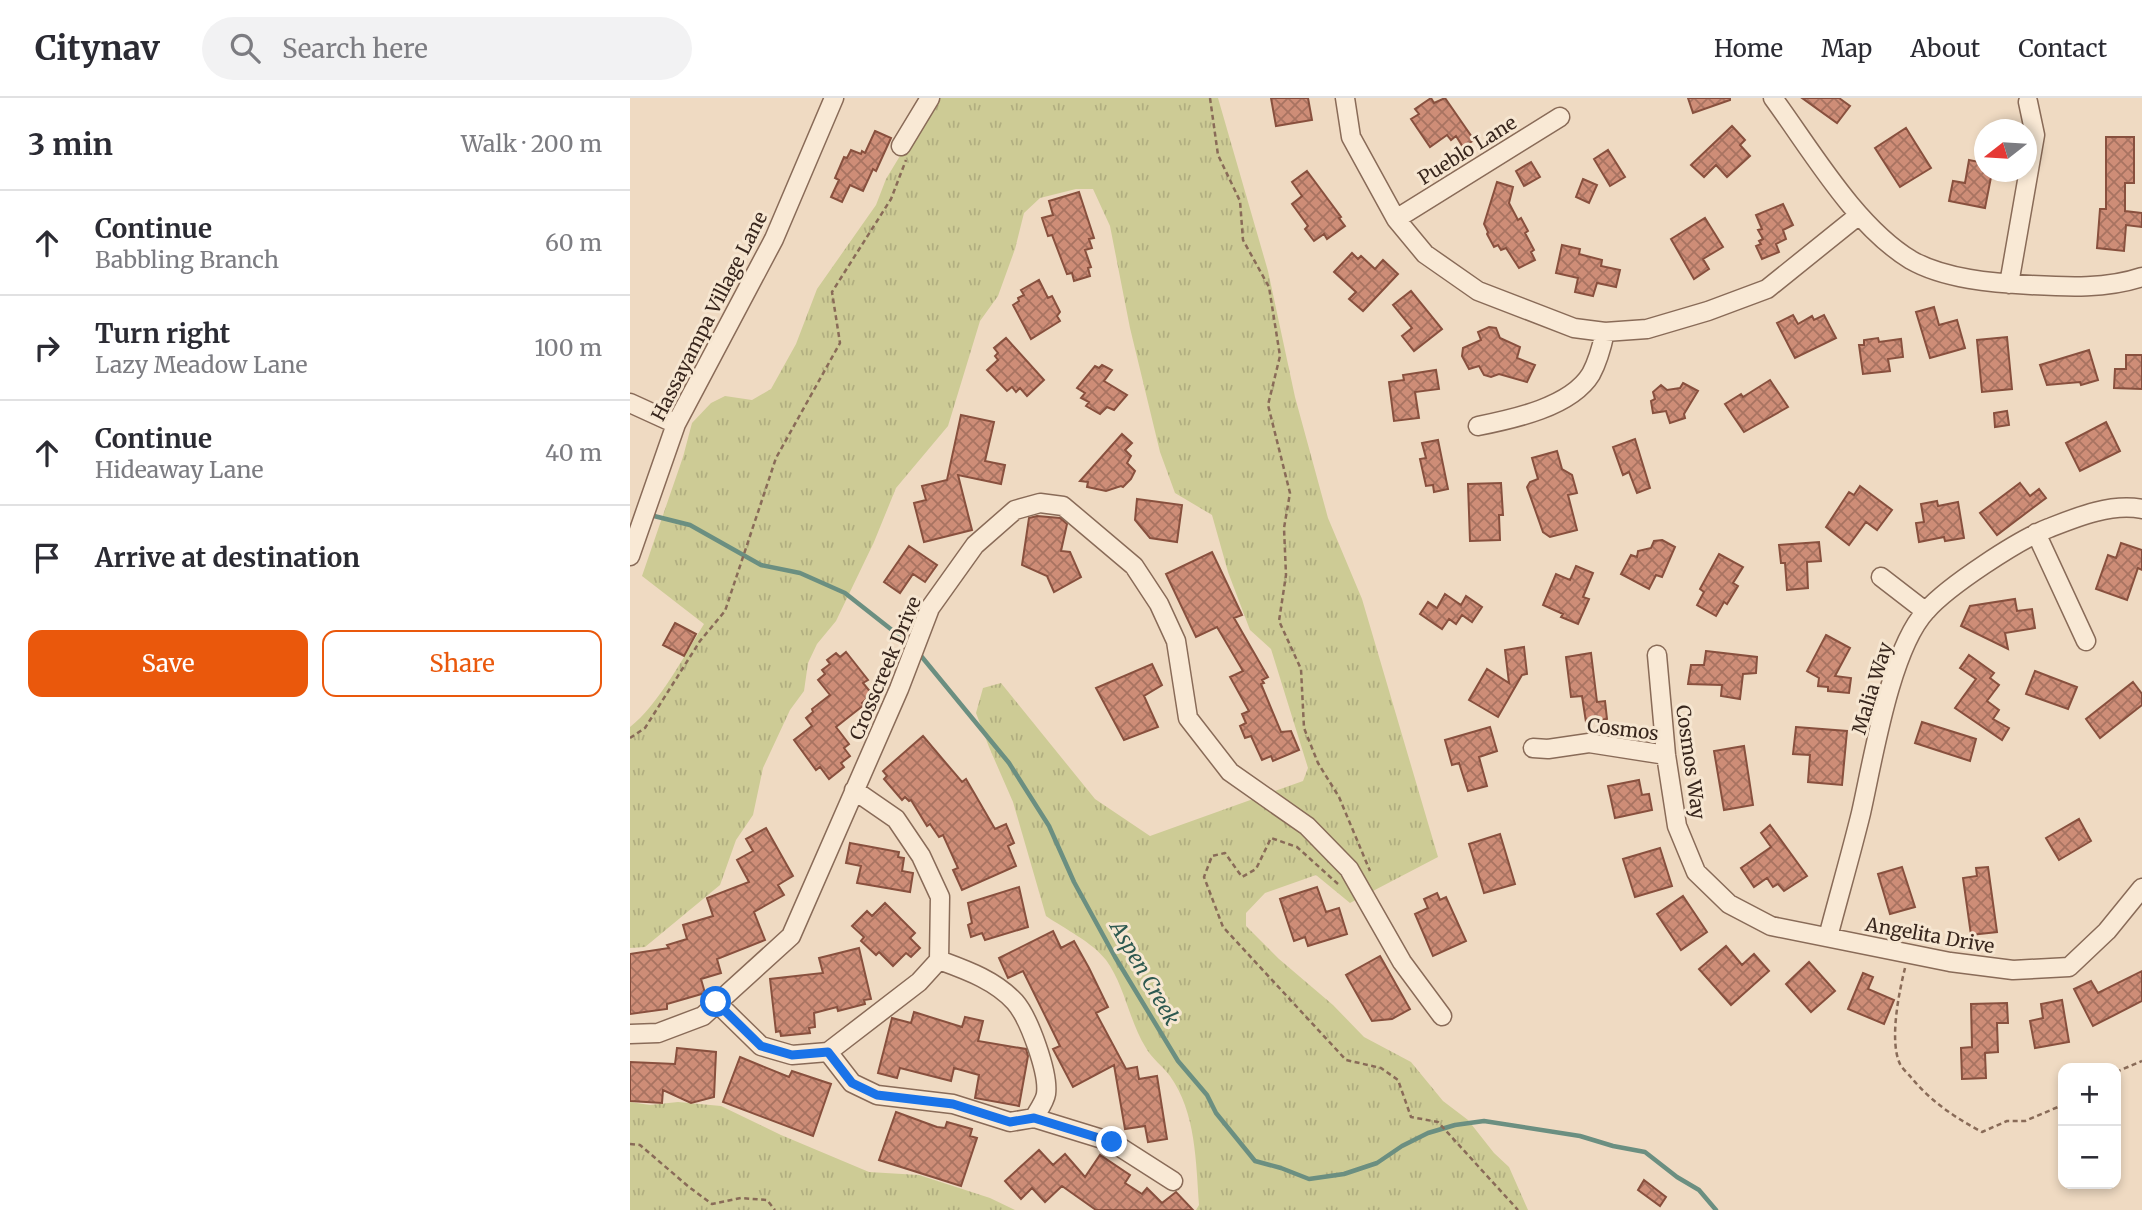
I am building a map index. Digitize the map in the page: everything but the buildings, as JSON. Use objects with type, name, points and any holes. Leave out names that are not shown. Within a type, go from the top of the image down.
[{"type":"street","name":"Hassayampa Village Lane","points":[[630,556],[676,424],[774,239],[834,98]]},
{"type":"street","points":[[901,146],[930,98]]},
{"type":"street","points":[[1345,98],[1351,137],[1396,219],[1425,254],[1478,291],[1574,328],[1605,332],[1647,329],[1708,312],[1768,289],[1859,215]]},
{"type":"street","points":[[1773,98],[1859,215],[1912,260],[1980,282],[2071,287],[2128,282],[2142,277]]},
{"type":"street","points":[[2009,284],[2035,135],[2028,102]]},
{"type":"street","name":"Pueblo Lane","points":[[1396,219],[1560,117]]},
{"type":"street","points":[[1478,426],[1537,412],[1570,394],[1590,375],[1605,332]]},
{"type":"street","points":[[630,403],[676,424]]},
{"type":"street","name":"Crosscreek Drive","points":[[630,1034],[658,1033],[703,1016],[791,936],[899,690],[930,608],[975,545],[1015,510],[1040,503],[1063,506],[1134,566],[1159,604],[1175,641],[1188,718],[1230,772],[1307,826],[1349,869],[1402,962],[1442,1016]]},
{"type":"street","name":"Malia Way","points":[[1828,937],[1896,667],[1925,611],[1961,582],[2036,533],[2081,516],[2114,508],[2142,509]]},
{"type":"street","points":[[2036,533],[2086,641]]},
{"type":"street","points":[[1881,578],[1925,611]]},
{"type":"street","name":"Cosmos Way","points":[[1657,655],[1666,755],[1677,827],[1696,872]]},
{"type":"street","name":"Cosmos","points":[[1533,748],[1589,743],[1666,755]]},
{"type":"street","points":[[716,1002],[761,1046],[792,1055],[828,1052],[919,982],[939,960],[940,897],[921,856],[896,819],[855,790]]},
{"type":"street","name":"Angelita Drive","points":[[1696,872],[1729,904],[1771,926],[1908,954],[2013,970],[2069,967],[2107,932],[2142,888]]},
{"type":"street","points":[[939,960],[980,976],[1015,1002],[1032,1031],[1042,1065],[1046,1094],[1034,1118]]},
{"type":"street","points":[[828,1052],[852,1083],[877,1095],[953,1104],[1010,1122],[1034,1118],[1112,1142],[1173,1181]]},
{"type":"path","points":[[1210,98],[1218,155],[1240,201],[1243,240],[1269,287],[1280,356],[1268,405],[1290,494],[1284,528],[1286,575],[1279,621],[1301,669],[1304,728],[1318,763],[1339,797],[1370,871],[1358,884],[1341,886],[1297,847],[1272,838],[1256,869],[1242,877],[1225,853],[1212,856],[1204,877],[1223,927],[1346,1060],[1381,1068],[1398,1080],[1411,1117],[1438,1122],[1518,1210]]},
{"type":"path","points":[[630,738],[645,728],[700,641],[725,611],[776,458],[840,343],[832,292],[891,199]]},
{"type":"path","points":[[1908,954],[1898,999],[1896,1034],[1900,1063],[1922,1091],[1951,1116],[1982,1132],[2007,1121],[2025,1121],[2058,1107]]},
{"type":"path","points":[[2121,1070],[2142,1061]]},
{"type":"path","points":[[630,1144],[640,1145],[689,1188],[712,1204],[741,1199],[766,1200],[775,1210]]},
{"type":"green space","points":[[935,98],[1218,98],[1268,271],[1295,397],[1328,518],[1362,599],[1438,857],[1350,903],[1316,875],[1265,893],[1246,913],[1246,926],[1364,1037],[1411,1062],[1443,1101],[1468,1120],[1494,1153],[1509,1167],[1528,1210],[1196,1210],[1199,1205],[1193,1138],[1179,1090],[1146,1048],[1118,981],[1106,960],[1086,942],[1046,916],[1013,802],[976,713],[983,688],[1001,683],[1095,799],[1150,836],[1303,781],[1308,768],[1271,649],[1250,630],[1228,572],[1212,515],[1175,493],[1160,452],[1130,328],[1110,226],[1093,189],[1076,189],[1040,198],[1024,213],[1015,249],[998,296],[980,321],[948,426],[896,488],[874,542],[836,621],[817,644],[808,663],[804,691],[790,710],[763,768],[753,815],[736,840],[720,885],[645,947],[630,948],[630,727],[661,693],[704,624],[642,576],[692,423],[711,403],[725,396],[752,400],[771,389],[796,344],[817,289],[876,205],[886,179]]},
{"type":"green space","points":[[630,1102],[650,1105],[678,1102],[721,1106],[869,1172],[919,1175],[990,1198],[1015,1210],[630,1210]]},
{"type":"waterway","name":"Aspen Creek","points":[[650,515],[690,525],[761,565],[800,573],[845,593],[911,645]]},
{"type":"waterway","name":"Aspen Creek","points":[[917,651],[1009,763],[1049,826],[1074,882],[1115,957],[1178,1061],[1207,1095],[1216,1113],[1255,1161],[1309,1179],[1344,1174],[1377,1163],[1428,1133],[1455,1125],[1484,1121],[1580,1136],[1645,1152],[1699,1190],[1716,1210]]},
{"type":"route","points":[[716,1002],[761,1046],[792,1055],[828,1052],[852,1083],[877,1095],[953,1104],[1010,1122],[1034,1118],[1112,1142]]}]
